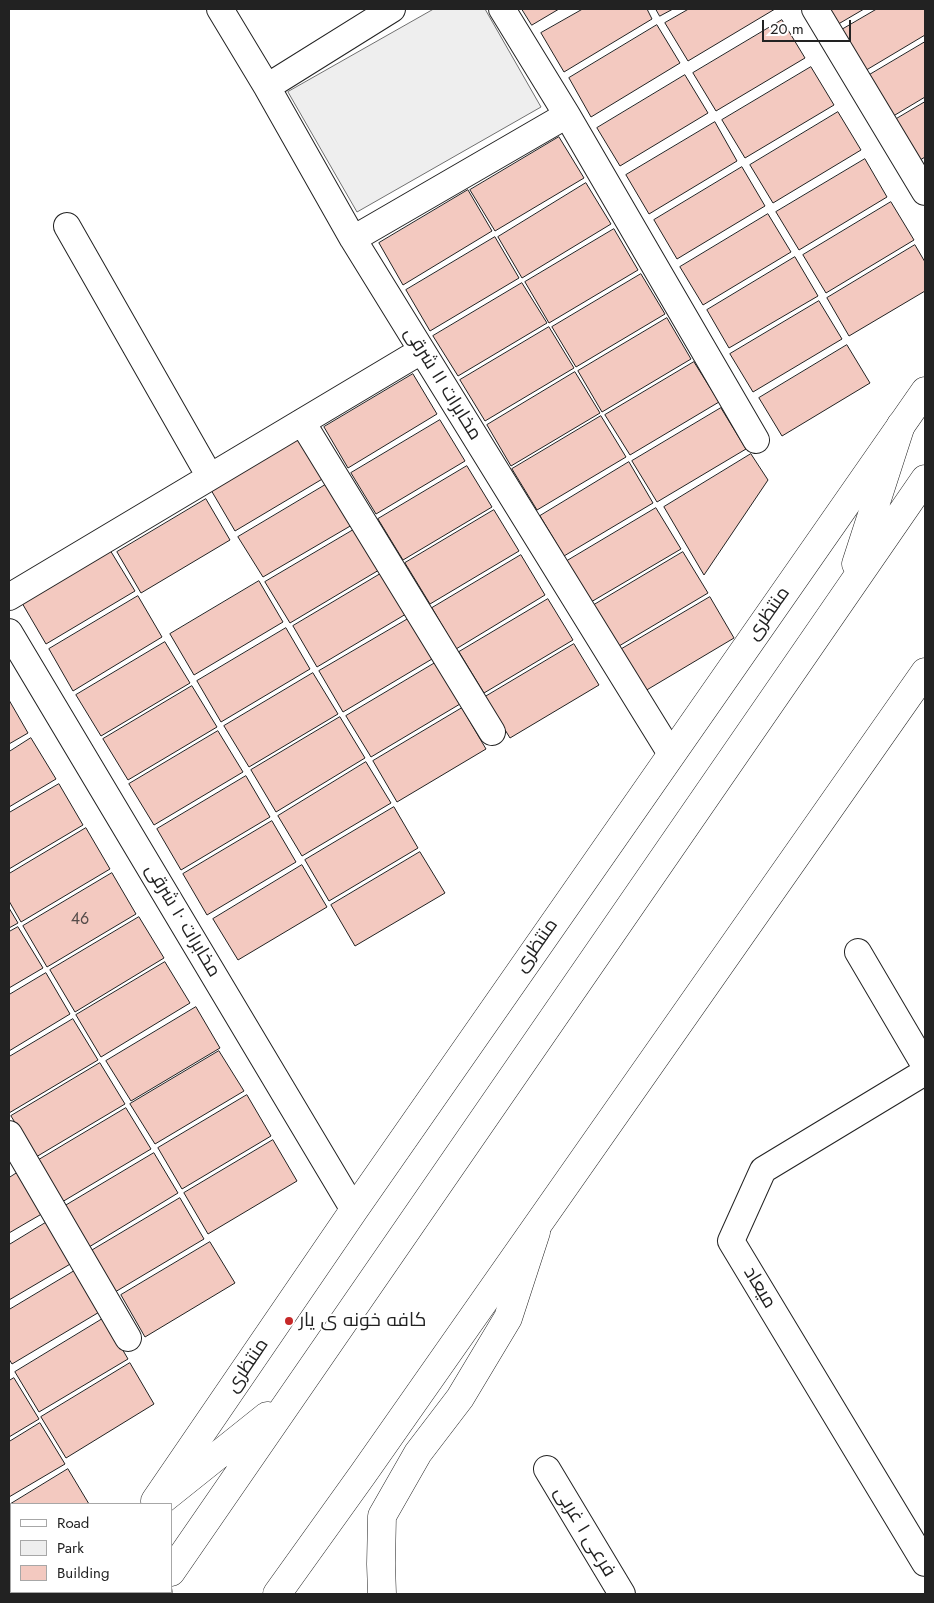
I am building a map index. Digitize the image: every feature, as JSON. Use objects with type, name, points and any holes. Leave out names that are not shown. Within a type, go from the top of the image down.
[{"type":"main road","name":"منتظری","points":[[154,1503],[354,1210],[925,391]]},
{"type":"main road","points":[[847,592],[901,425]]},
{"type":"main road","points":[[172,1571],[925,479]]},
{"type":"main road","points":[[277,1594],[925,672]]},
{"type":"main road","points":[[382,1594],[382,1516],[418,1453],[460,1398],[508,1318],[538,1224]]},
{"type":"main road","points":[[159,1503],[291,1396]]},
{"type":"street","name":"مخابرات ۱۱ شرقی","points":[[220,9],[353,239],[671,754]]},
{"type":"street","points":[[266,87],[392,9]]},
{"type":"street","points":[[502,9],[567,114],[756,440]]},
{"type":"street","points":[[814,9],[925,192]]},
{"type":"street","points":[[353,239],[567,114]]},
{"type":"street","points":[[67,226],[210,477]]},
{"type":"street","points":[[9,597],[421,351]]},
{"type":"street","points":[[302,422],[492,732]]},
{"type":"street","name":"مخابرات ۱۰ شرقی","points":[[12,645],[354,1210]]},
{"type":"street","points":[[858,952],[925,1066]]},
{"type":"street","name":"میعاد","points":[[925,1072],[763,1170],[731,1241],[925,1563]]},
{"type":"street","points":[[10,1140],[128,1338]]},
{"type":"street","name":"فرعی ۱ غربی","points":[[547,1469],[622,1594]]},
{"type":"green space","points":[[434,9],[485,9],[541,107],[357,212],[288,92]]},
{"type":"building","points":[[522,9],[559,9],[532,25]]},
{"type":"building","points":[[583,9],[647,9],[652,19],[564,72],[541,33]]},
{"type":"building","points":[[656,9],[673,9],[660,16]]},
{"type":"building","points":[[689,9],[775,9],[688,61],[665,23]]},
{"type":"building","points":[[825,9],[864,9],[835,26]]},
{"type":"building","points":[[877,9],[925,9],[925,35],[863,72],[838,32]]},
{"type":"building","points":[[782,20],[805,58],[716,111],[693,73]]},
{"type":"building","points":[[657,25],[680,63],[591,117],[569,78]]},
{"type":"building","points":[[925,42],[925,97],[890,118],[866,77]]},
{"type":"building","points":[[811,67],[834,105],[745,158],[722,120]]},
{"type":"building","points":[[685,75],[708,113],[620,166],[597,128]]},
{"type":"building","points":[[925,102],[925,157],[917,162],[893,121]]},
{"type":"building","points":[[838,112],[861,150],[773,203],[750,165]]},
{"type":"building","points":[[715,122],[737,161],[649,214],[626,175]]},
{"type":"building","points":[[559,137],[584,178],[495,231],[470,190]]},
{"type":"building","points":[[865,159],[887,197],[799,250],[776,212]]},
{"type":"building","points":[[742,167],[765,206],[677,259],[654,220]]},
{"type":"building","points":[[586,183],[611,224],[522,278],[498,237]]},
{"type":"building","points":[[468,190],[492,231],[403,285],[379,243]]},
{"type":"building","points":[[891,202],[914,240],[826,293],[803,255]]},
{"type":"building","points":[[768,214],[791,252],[703,305],[680,267]]},
{"type":"building","points":[[614,229],[638,270],[549,323],[525,282]]},
{"type":"building","points":[[495,237],[519,278],[430,331],[406,290]]},
{"type":"building","points":[[915,245],[925,262],[925,291],[849,336],[827,298]]},
{"type":"building","points":[[795,257],[818,296],[729,348],[707,310]]},
{"type":"building","points":[[641,274],[665,314],[576,367],[552,327]]},
{"type":"building","points":[[522,283],[547,323],[458,376],[433,336]]},
{"type":"building","points":[[819,301],[842,339],[753,392],[730,354]]},
{"type":"building","points":[[667,318],[691,359],[602,412],[578,371]]},
{"type":"building","points":[[549,327],[574,368],[485,421],[460,380]]},
{"type":"building","points":[[847,345],[870,383],[782,436],[759,398]]},
{"type":"building","points":[[694,362],[719,402],[630,455],[605,415]]},
{"type":"building","points":[[575,372],[600,413],[511,466],[487,425]]},
{"type":"building","points":[[413,374],[437,414],[348,468],[324,427]]},
{"type":"building","points":[[721,408],[746,449],[657,502],[632,461]]},
{"type":"building","points":[[601,416],[626,457],[537,510],[512,469]]},
{"type":"building","points":[[440,420],[465,461],[376,514],[351,473]]},
{"type":"building","points":[[300,437],[324,478],[235,531],[211,490]]},
{"type":"building","points":[[751,454],[768,480],[704,575],[664,507]]},
{"type":"building","points":[[629,462],[653,503],[564,556],[540,516]]},
{"type":"building","points":[[467,466],[492,507],[403,560],[378,519]]},
{"type":"building","points":[[327,484],[352,525],[263,577],[238,537]]},
{"type":"building","points":[[206,499],[230,540],[141,593],[117,552]]},
{"type":"building","points":[[656,508],[681,549],[591,602],[567,561]]},
{"type":"building","points":[[494,510],[519,551],[430,604],[405,563]]},
{"type":"building","points":[[355,529],[379,570],[290,623],[265,582]]},
{"type":"building","points":[[110,550],[135,591],[46,644],[22,603]]},
{"type":"building","points":[[683,552],[708,593],[619,646],[594,605]]},
{"type":"building","points":[[521,555],[545,595],[456,649],[432,608]]},
{"type":"building","points":[[382,573],[406,614],[317,667],[293,626]]},
{"type":"building","points":[[259,581],[283,622],[194,675],[170,634]]},
{"type":"building","points":[[138,596],[162,637],[73,691],[49,649]]},
{"type":"building","points":[[710,597],[734,638],[645,691],[620,650]]},
{"type":"building","points":[[548,599],[573,640],[484,693],[459,652]]},
{"type":"building","points":[[408,619],[432,659],[343,712],[319,671]]},
{"type":"building","points":[[286,628],[310,669],[221,722],[197,681]]},
{"type":"building","points":[[165,642],[190,683],[101,736],[76,695]]},
{"type":"building","points":[[574,644],[599,685],[510,738],[485,697]]},
{"type":"building","points":[[435,663],[460,704],[371,757],[346,716]]},
{"type":"building","points":[[313,673],[338,714],[249,767],[224,726]]},
{"type":"building","points":[[192,686],[217,727],[128,780],[103,739]]},
{"type":"building","points":[[9,700],[28,733],[9,744]]},
{"type":"building","points":[[462,708],[486,749],[397,802],[373,761]]},
{"type":"building","points":[[340,717],[365,758],[276,812],[251,770]]},
{"type":"building","points":[[218,731],[243,772],[154,825],[129,784]]},
{"type":"building","points":[[31,738],[56,779],[9,807],[9,752]]},
{"type":"building","points":[[366,762],[391,803],[302,856],[278,816]]},
{"type":"building","points":[[246,776],[270,817],[181,870],[157,829]]},
{"type":"building","points":[[59,784],[83,825],[9,869],[9,813]]},
{"type":"building","points":[[394,807],[418,848],[329,901],[305,860]]},
{"type":"building","points":[[272,821],[296,862],[207,915],[183,874]]},
{"type":"building","points":[[86,828],[110,869],[21,922],[9,901],[9,874]]},
{"type":"building","points":[[420,852],[445,893],[355,946],[331,905]]},
{"type":"building","points":[[302,865],[327,907],[238,960],[213,919]]},
{"type":"building","points":[[112,873],[136,914],[47,967],[23,926]]},
{"type":"building","points":[[9,908],[18,923],[9,928]]},
{"type":"building","points":[[139,917],[164,958],[75,1012],[50,970]]},
{"type":"building","points":[[18,927],[43,968],[9,988],[9,932]]},
{"type":"building","points":[[165,962],[190,1003],[101,1057],[76,1015]]},
{"type":"building","points":[[46,973],[70,1014],[9,1051],[9,995]]},
{"type":"building","points":[[196,1007],[220,1048],[131,1101],[106,1061]]},
{"type":"building","points":[[73,1019],[98,1060],[9,1113],[9,1057]]},
{"type":"building","points":[[219,1051],[244,1091],[155,1144],[130,1104]]},
{"type":"building","points":[[100,1063],[125,1104],[36,1157],[11,1116]]},
{"type":"building","points":[[247,1095],[271,1136],[182,1189],[158,1148]]},
{"type":"building","points":[[126,1108],[151,1149],[62,1202],[37,1161]]},
{"type":"building","points":[[273,1140],[297,1181],[208,1234],[184,1193]]},
{"type":"building","points":[[154,1153],[178,1193],[89,1247],[65,1206]]},
{"type":"building","points":[[20,1171],[45,1212],[9,1233],[9,1178]]},
{"type":"building","points":[[180,1198],[204,1239],[115,1292],[91,1251]]},
{"type":"building","points":[[47,1222],[72,1263],[9,1300],[9,1245]]},
{"type":"building","points":[[210,1242],[235,1283],[145,1337],[121,1295]]},
{"type":"building","points":[[76,1270],[101,1311],[12,1364],[9,1359],[9,1310]]},
{"type":"building","points":[[104,1318],[128,1359],[39,1412],[15,1372]]},
{"type":"building","points":[[130,1363],[154,1404],[66,1458],[41,1417]]},
{"type":"building","points":[[14,1378],[39,1419],[9,1437],[9,1381]]},
{"type":"building","points":[[40,1423],[65,1464],[9,1497],[9,1442]]},
{"type":"building","points":[[68,1469],[88,1503],[12,1503]]},
{"type":"building","points":[[10,1504],[9,1560],[9,1505]]},
{"type":"place","name":"کافه خونه ی یار","points":[[289,1321]]}]
